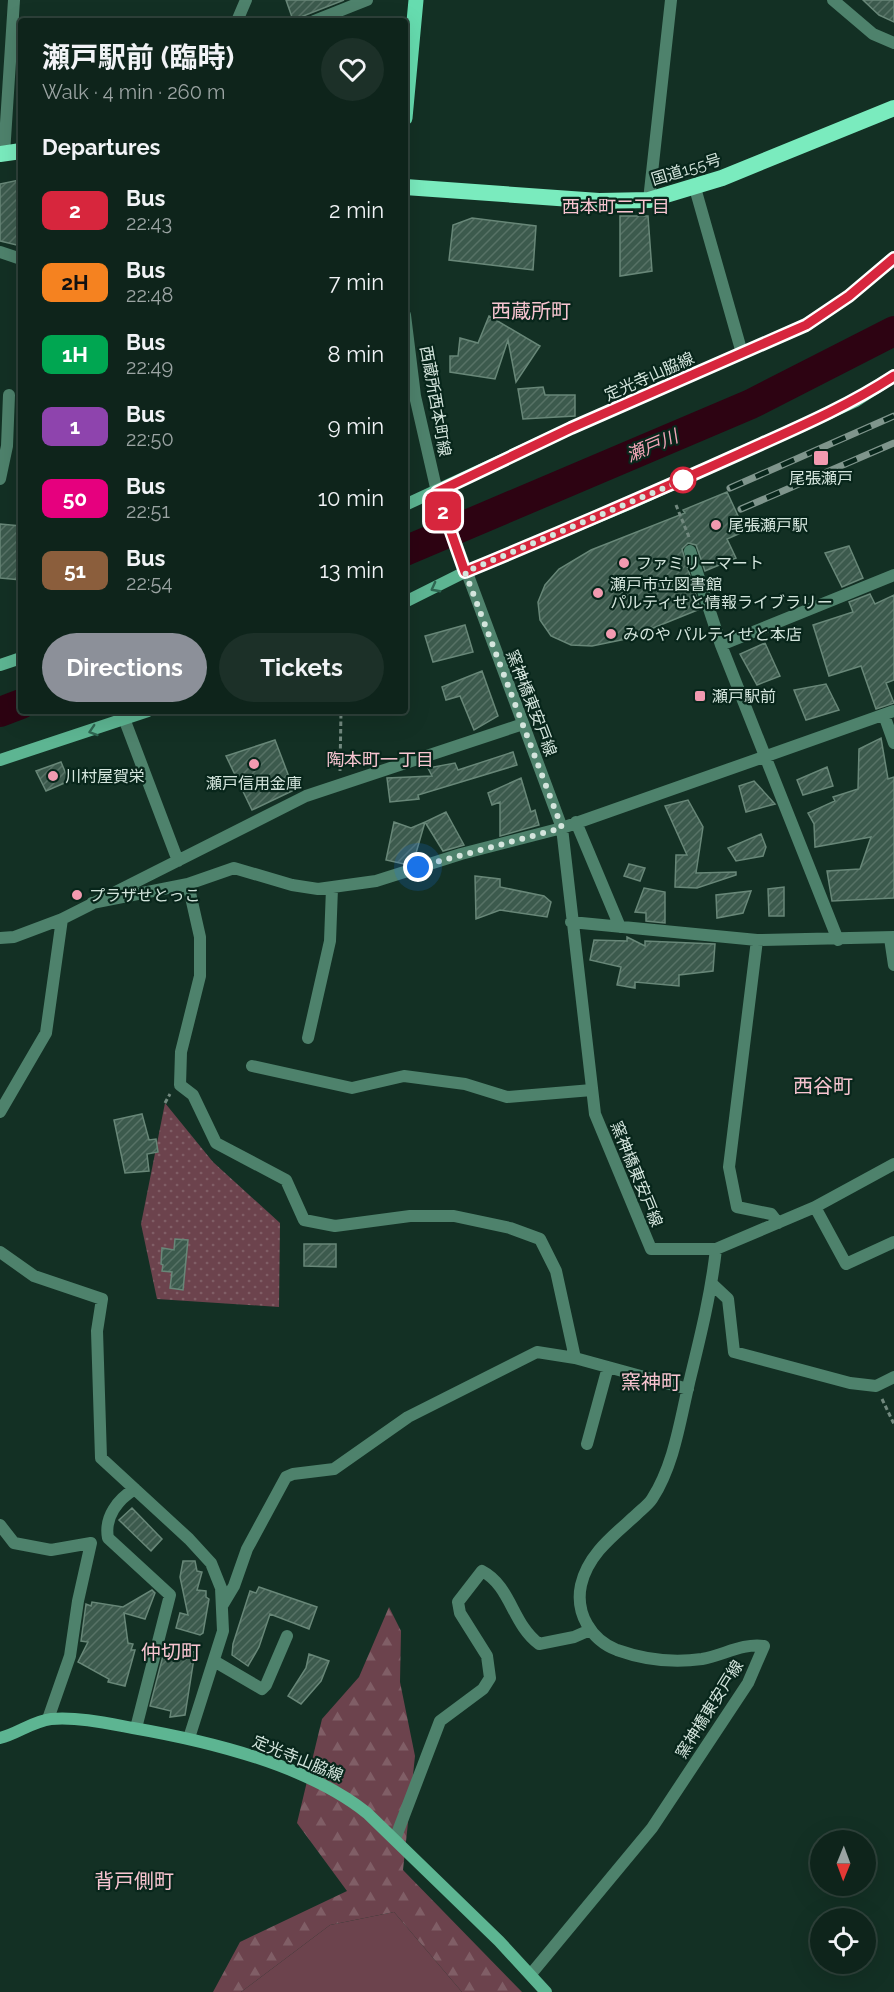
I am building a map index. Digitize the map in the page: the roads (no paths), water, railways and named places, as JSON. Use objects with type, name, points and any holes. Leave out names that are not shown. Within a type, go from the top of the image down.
[{"type":"highway","name":"国道155号","points":[[408,187],[599,201],[649,200],[695,188],[894,108]]},
{"type":"highway","points":[[2,154],[18,151]]},
{"type":"main road","points":[[408,86],[416,0]]},
{"type":"main road","name":"定光寺山脇線","points":[[408,505],[439,497],[571,428],[806,325],[849,296],[894,258]]},
{"type":"main road","points":[[408,600],[465,572],[629,504],[856,401],[894,376]]},
{"type":"main road","points":[[0,665],[18,659]]},
{"type":"main road","points":[[0,760],[141,714]]},
{"type":"main road","name":"定光寺山脇線","points":[[0,1738],[48,1719],[91,1720],[189,1738],[251,1756],[346,1796],[395,1839],[531,1974],[546,1992]]},
{"type":"street","points":[[2,154],[14,0]]},
{"type":"street","points":[[238,18],[246,0]]},
{"type":"street","points":[[322,18],[367,0]]},
{"type":"street","points":[[649,200],[671,0]]},
{"type":"street","points":[[833,0],[873,34],[894,43]]},
{"type":"street","points":[[695,188],[742,353]]},
{"type":"street","points":[[0,252],[18,258]]},
{"type":"street","name":"西蔵所西本町線","points":[[408,344],[415,396],[439,497]]},
{"type":"street","points":[[0,479],[7,446],[9,395]]},
{"type":"street","name":"窯神橋東安戸線","points":[[439,497],[459,557],[562,828],[571,922],[595,1114],[651,1249],[716,1249]]},
{"type":"street","points":[[690,551],[721,645],[838,940]]},
{"type":"street","points":[[721,645],[894,576]]},
{"type":"street","points":[[92,903],[188,884],[234,868],[292,885],[332,888],[376,880],[461,854],[562,828],[889,713],[894,743]]},
{"type":"street","points":[[125,721],[178,861]]},
{"type":"street","points":[[0,938],[14,937],[63,918],[306,796],[523,724]]},
{"type":"street","points":[[576,822],[620,927]]},
{"type":"street","points":[[188,884],[200,937],[200,976],[181,1052],[180,1085],[193,1095],[216,1143],[286,1180],[304,1220],[335,1226],[410,1216],[454,1216],[510,1228],[540,1239],[556,1270],[575,1358]]},
{"type":"street","points":[[308,1038],[330,941],[332,888]]},
{"type":"street","points":[[0,1112],[46,1033],[63,918]]},
{"type":"street","points":[[571,922],[758,940],[892,937],[894,965]]},
{"type":"street","points":[[758,940],[729,1167],[737,1207],[771,1214],[778,1223]]},
{"type":"street","points":[[252,1066],[352,1088],[404,1076],[465,1084],[507,1097],[592,1090]]},
{"type":"street","points":[[395,1839],[440,1721],[483,1689],[490,1678],[487,1656],[460,1613],[458,1602],[482,1571],[492,1576],[511,1603],[525,1634],[539,1644],[574,1637],[590,1630],[579,1600],[589,1564],[601,1546],[612,1539],[652,1500],[673,1450],[712,1284],[716,1249],[815,1207],[894,1164]]},
{"type":"street","points":[[815,1207],[846,1264],[894,1242]]},
{"type":"street","points":[[0,1252],[34,1276],[102,1299],[97,1331],[100,1458],[189,1539],[211,1563],[220,1588],[223,1631],[189,1738]]},
{"type":"street","points":[[712,1284],[728,1299],[734,1352],[850,1383],[876,1386],[894,1377]]},
{"type":"street","points":[[222,1607],[234,1586],[247,1549],[286,1477],[293,1474],[334,1469],[408,1417],[537,1352],[575,1358],[688,1389]]},
{"type":"street","points":[[587,1444],[608,1367]]},
{"type":"street","points":[[135,1489],[119,1498],[106,1529],[108,1538],[170,1595],[136,1728]]},
{"type":"street","points":[[0,1525],[14,1543],[51,1550],[91,1543],[78,1601],[70,1656],[48,1719]]},
{"type":"street","name":"窯神橋東安戸線","points":[[531,1974],[652,1828],[748,1683],[764,1646],[750,1644],[702,1659],[660,1661],[615,1649],[590,1630]]},
{"type":"street","points":[[214,1660],[262,1689],[266,1685],[287,1636]]},
{"type":"waterway","name":"瀬戸川","points":[[408,550],[751,404],[894,331]]},
{"type":"waterway","name":"瀬戸川","points":[[0,712],[18,705]]},
{"type":"railway","points":[[730,488],[894,416]]},
{"type":"railway","points":[[741,509],[894,443]]},
{"type":"place","name":"尾張瀬戸","points":[[821,458]]},
{"type":"place","name":"尾張瀬戸駅","points":[[716,525]]},
{"type":"place","name":"ファミリーマート","points":[[624,563]]},
{"type":"place","name":"瀬戸市立図書館 パルティせと情報ライブラリー","points":[[598,593]]},
{"type":"place","name":"みのや パルティせと本店","points":[[611,634]]},
{"type":"place","name":"瀬戸駅前","points":[[700,696]]},
{"type":"place","name":"瀬戸信用金庫","points":[[254,764]]},
{"type":"place","name":"川村屋賀栄","points":[[53,776]]},
{"type":"place","name":"プラザせとっこ","points":[[77,895]]},
{"type":"district","name":"西本町二丁目","points":[[616,207]]},
{"type":"district","name":"西蔵所町","points":[[531,311]]},
{"type":"district","name":"陶本町一丁目","points":[[380,760]]},
{"type":"district","name":"西谷町","points":[[823,1086]]},
{"type":"district","name":"窯神町","points":[[651,1382]]},
{"type":"district","name":"仲切町","points":[[171,1652]]},
{"type":"district","name":"背戸側町","points":[[134,1881]]}]
